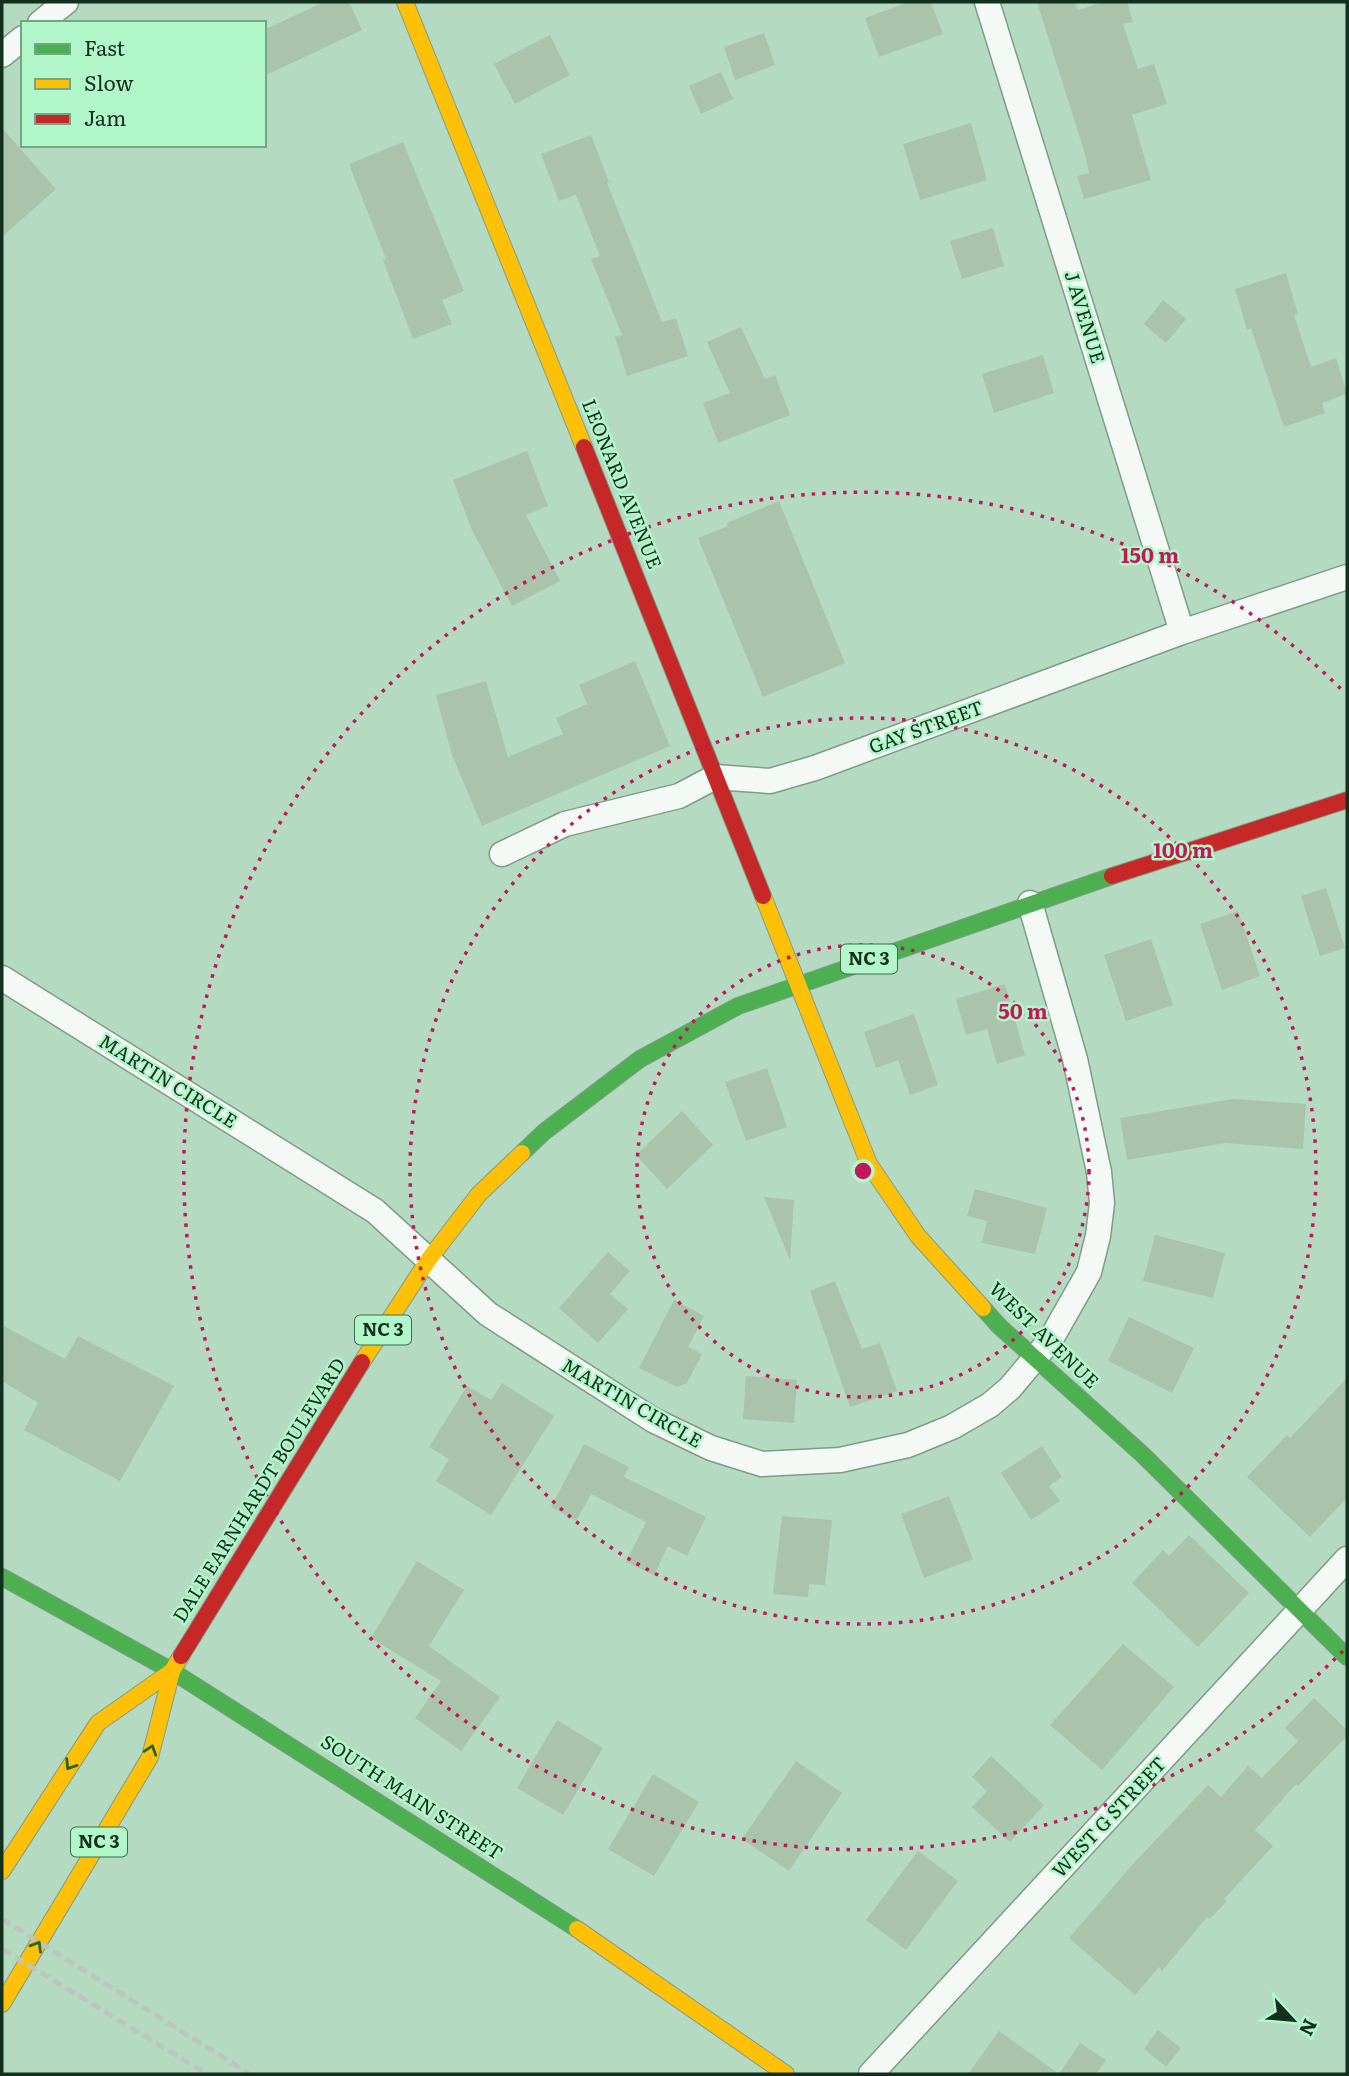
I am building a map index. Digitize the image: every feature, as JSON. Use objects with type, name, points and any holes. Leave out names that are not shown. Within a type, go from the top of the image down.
[{"type":"main road","name":"LEONARD AVENUE","points":[[405,2],[797,984]]},
{"type":"main road","name":"DALE EARNHARDT BOULEVARD","points":[[2,2004],[150,1757],[172,1671],[334,1405],[429,1259],[479,1194],[544,1132],[640,1059],[738,1006],[1030,903],[1347,800]]},
{"type":"main road","name":"WEST AVENUE","points":[[797,984],[869,1164],[918,1236],[999,1326],[1142,1454],[1347,1657]]},
{"type":"main road","name":"SOUTH MAIN STREET","points":[[2,1577],[229,1705],[546,1908],[786,2074]]},
{"type":"main road","name":"DALE EARNHARDT BOULEVARD","points":[[2,1871],[98,1723],[172,1671]]},
{"type":"street","points":[[42,21],[66,2]]},
{"type":"street","name":"J AVENUE","points":[[987,2],[1182,632]]},
{"type":"street","points":[[2,55],[21,40]]},
{"type":"street","name":"GAY STREET","points":[[715,777],[770,781],[815,768],[1182,632],[1347,577]]},
{"type":"street","points":[[502,854],[565,824],[679,796],[715,777]]},
{"type":"street","name":"MARTIN CIRCLE","points":[[2,978],[375,1211],[488,1314],[653,1420],[711,1448],[762,1464],[840,1460],[908,1445],[952,1427],[990,1405],[1010,1388],[1051,1339],[1090,1272],[1102,1203],[1099,1172],[1075,1059],[1030,903]]},
{"type":"street","name":"WEST G STREET","points":[[871,2074],[1347,1559]]},
{"type":"building","points":[[324,2],[349,2],[362,30],[266,75],[266,29]]},
{"type":"building","points":[[909,2],[931,2],[943,34],[879,57],[865,18]]},
{"type":"building","points":[[1037,2],[1075,2],[1078,10],[1104,2],[1127,2],[1133,22],[1123,24],[1138,69],[1154,64],[1167,104],[1132,115],[1151,180],[1084,199],[1077,176],[1089,173],[1085,154]]},
{"type":"building","points":[[764,33],[775,65],[735,80],[724,47]]},
{"type":"building","points":[[550,35],[570,75],[515,104],[494,64]]},
{"type":"building","points":[[721,72],[733,99],[701,114],[689,86]]},
{"type":"building","points":[[971,123],[987,180],[920,200],[903,144]]},
{"type":"building","points":[[2,128],[56,189],[2,237]]},
{"type":"building","points":[[591,135],[662,322],[676,318],[688,356],[627,376],[615,337],[622,335],[591,259],[600,256],[576,195],[559,201],[541,154]]},
{"type":"building","points":[[403,142],[464,291],[442,300],[452,324],[413,339],[383,260],[386,259],[349,164]]},
{"type":"building","points":[[993,228],[1004,266],[962,279],[950,241]]},
{"type":"building","points":[[1286,273],[1298,314],[1294,315],[1311,367],[1336,358],[1347,394],[1322,403],[1325,413],[1284,427],[1251,328],[1247,330],[1235,289]]},
{"type":"building","points":[[1163,300],[1186,319],[1166,343],[1144,324]]},
{"type":"building","points":[[741,327],[765,379],[775,375],[790,415],[718,443],[703,403],[730,393],[707,342]]},
{"type":"building","points":[[1043,355],[1054,393],[994,413],[982,374]]},
{"type":"building","points":[[527,451],[548,506],[526,515],[560,581],[512,606],[472,530],[453,480]]},
{"type":"building","points":[[779,501],[845,663],[763,697],[698,538]]},
{"type":"building","points":[[635,661],[670,746],[482,826],[452,755],[436,695],[486,681],[508,757],[563,734],[556,718],[587,704],[579,685]]},
{"type":"building","points":[[1326,888],[1345,948],[1320,956],[1301,896]]},
{"type":"building","points":[[1238,911],[1260,976],[1222,990],[1200,924]]},
{"type":"building","points":[[1151,939],[1173,1005],[1126,1021],[1104,955]]},
{"type":"building","points":[[1005,984],[1025,1055],[997,1064],[987,1029],[966,1035],[956,999]]},
{"type":"building","points":[[914,1014],[938,1085],[910,1095],[898,1060],[876,1068],[864,1032]]},
{"type":"building","points":[[767,1068],[787,1127],[746,1141],[725,1082]]},
{"type":"building","points":[[1233,1099],[1306,1104],[1303,1149],[1225,1143],[1127,1160],[1120,1118]]},
{"type":"building","points":[[682,1111],[713,1145],[667,1189],[636,1155]]},
{"type":"building","points":[[975,1189],[1047,1208],[1035,1254],[982,1243],[987,1221],[967,1216]]},
{"type":"building","points":[[764,1197],[794,1200],[790,1260]]},
{"type":"building","points":[[1155,1235],[1225,1253],[1213,1298],[1143,1281]]},
{"type":"building","points":[[608,1252],[630,1271],[610,1294],[628,1309],[598,1343],[559,1308]]},
{"type":"building","points":[[835,1281],[862,1349],[880,1343],[897,1391],[850,1407],[810,1291]]},
{"type":"building","points":[[674,1300],[704,1316],[688,1347],[702,1354],[687,1383],[677,1387],[639,1368]]},
{"type":"building","points":[[1129,1317],[1194,1348],[1172,1393],[1108,1361]]},
{"type":"building","points":[[2,1325],[65,1359],[78,1336],[174,1386],[120,1481],[24,1430],[38,1403],[2,1381]]},
{"type":"building","points":[[746,1376],[797,1380],[794,1423],[743,1419]]},
{"type":"building","points":[[1347,1378],[1347,1498],[1310,1537],[1247,1477],[1287,1435],[1290,1438]]},
{"type":"building","points":[[502,1383],[554,1416],[491,1515],[436,1481],[449,1459],[429,1447],[467,1386],[491,1400]]},
{"type":"building","points":[[584,1444],[629,1467],[624,1477],[706,1517],[687,1556],[668,1546],[654,1575],[626,1562],[646,1522],[591,1494],[576,1521],[551,1507]]},
{"type":"building","points":[[1042,1446],[1062,1477],[1049,1486],[1060,1501],[1031,1520],[1001,1473]]},
{"type":"building","points":[[949,1496],[973,1559],[924,1578],[901,1514]]},
{"type":"building","points":[[782,1516],[832,1520],[825,1585],[809,1584],[808,1597],[773,1594]]},
{"type":"building","points":[[1189,1535],[1249,1593],[1198,1647],[1132,1583],[1163,1550],[1169,1556]]},
{"type":"building","points":[[417,1561],[464,1590],[429,1646],[500,1697],[461,1751],[415,1718],[441,1681],[371,1638]]},
{"type":"building","points":[[1123,1644],[1174,1687],[1102,1770],[1050,1725]]},
{"type":"building","points":[[1314,1698],[1347,1730],[1347,1736],[1298,1786],[1296,1784],[1255,1830],[1273,1846],[1224,1899],[1227,1901],[1210,1919],[1207,1917],[1162,1971],[1159,1967],[1135,1995],[1069,1938],[1132,1865],[1208,1785],[1221,1797],[1248,1766],[1262,1778],[1298,1741],[1285,1728]]},
{"type":"building","points":[[557,1720],[603,1748],[563,1815],[517,1788]]},
{"type":"building","points":[[991,1756],[1044,1805],[1010,1842],[972,1807],[987,1791],[972,1777]]},
{"type":"building","points":[[796,1761],[842,1793],[789,1871],[742,1839]]},
{"type":"building","points":[[653,1774],[699,1802],[654,1876],[608,1849]]},
{"type":"building","points":[[918,1851],[958,1881],[906,1950],[866,1920]]},
{"type":"building","points":[[1158,2030],[1181,2048],[1166,2067],[1144,2049]]},
{"type":"building","points":[[999,2031],[1059,2074],[968,2074]]},
{"type":"building","points":[[1080,2043],[1106,2060],[1096,2074],[1059,2074]]},
{"type":"railway","points":[[2,1919],[250,2074]]},
{"type":"railway","points":[[2,1949],[207,2074]]},
{"type":"traffic: fast","points":[[522,1153],[544,1132],[640,1059],[738,1006],[1112,876]]},
{"type":"traffic: fast","points":[[983,1308],[999,1326],[1142,1454],[1347,1657]]},
{"type":"traffic: fast","points":[[2,1577],[172,1671]]},
{"type":"traffic: fast","points":[[172,1671],[577,1929]]},
{"type":"traffic: slow","points":[[405,2],[584,447]]},
{"type":"traffic: slow","points":[[763,896],[869,1164],[918,1236],[983,1308]]},
{"type":"traffic: slow","points":[[362,1362],[429,1259],[479,1194],[522,1153]]},
{"type":"traffic: slow","points":[[2,2004],[150,1757],[172,1671],[181,1656]]},
{"type":"traffic: slow","points":[[2,1871],[98,1723],[172,1671]]},
{"type":"traffic: slow","points":[[577,1929],[786,2074]]},
{"type":"traffic: jam","points":[[584,447],[763,896]]},
{"type":"traffic: jam","points":[[1112,876],[1347,800]]},
{"type":"traffic: jam","points":[[181,1656],[362,1362]]}]
